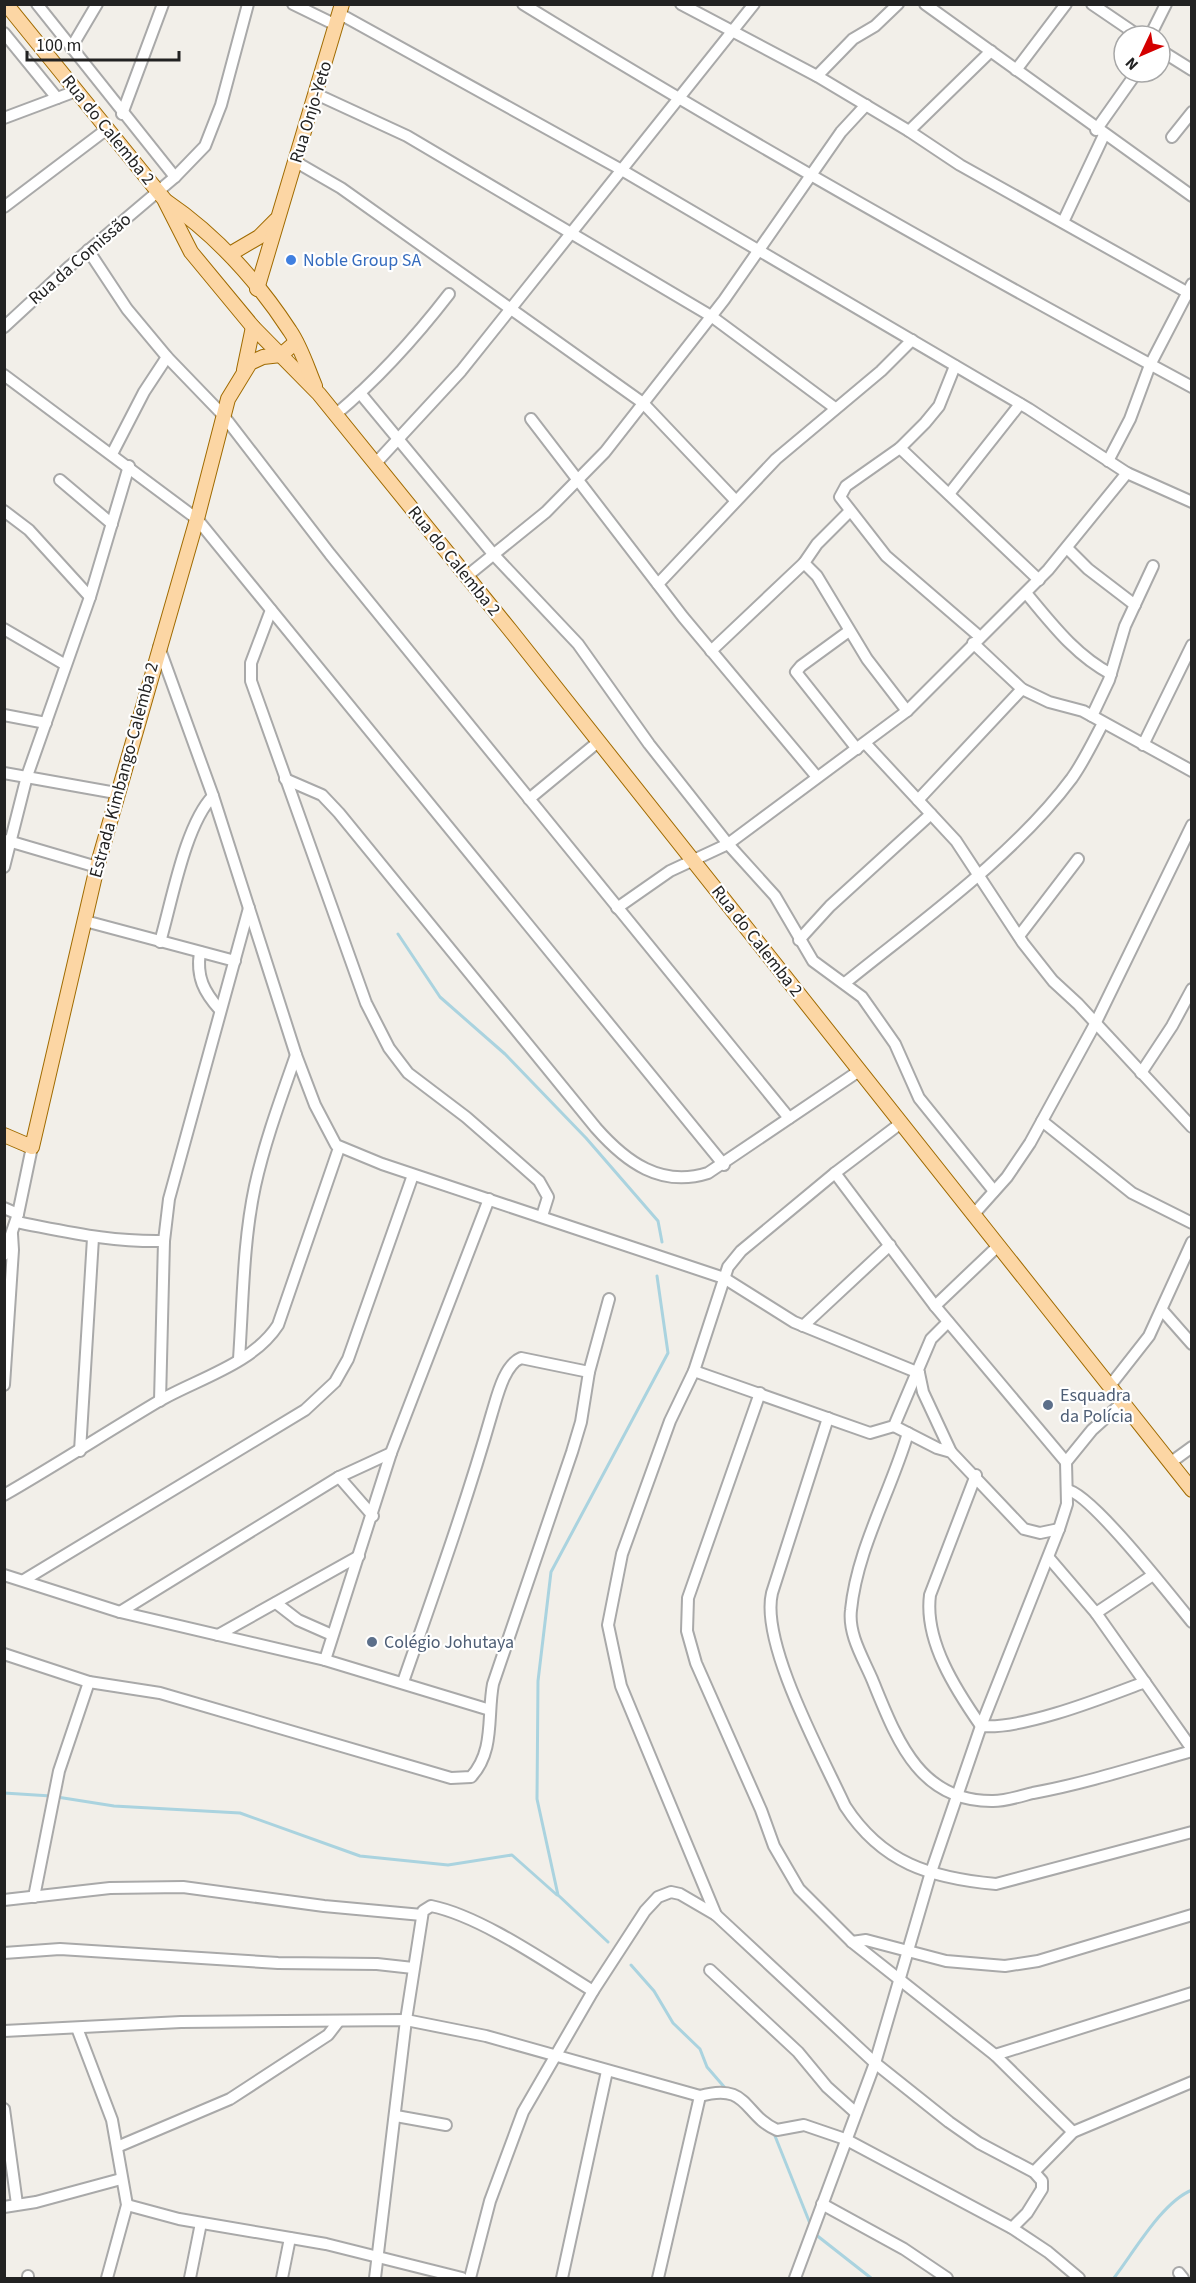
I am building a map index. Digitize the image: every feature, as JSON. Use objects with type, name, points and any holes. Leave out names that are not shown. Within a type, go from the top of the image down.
[{"type":"main road","name":"Rua do Calemba 2","points":[[6,4],[161,195],[191,252],[253,327],[319,394],[598,741],[1191,1490]]},
{"type":"main road","name":"Rua Onjo-Yeto","points":[[257,289],[269,256],[277,218],[340,15]]},
{"type":"main road","name":"Rua do Calemba 2","points":[[161,195],[210,233],[230,254],[296,342],[319,394]]},
{"type":"main road","points":[[230,254],[259,237],[277,218]]},
{"type":"main road","points":[[191,252],[200,240],[210,233]]},
{"type":"main road","name":"Estrada Kimbango-Calemba 2","points":[[32,1147],[116,794],[197,519],[223,416],[228,399],[244,370],[253,327]]},
{"type":"main road","points":[[244,370],[254,360],[281,355],[296,342]]},
{"type":"main road","points":[[4,1135],[32,1147]]},
{"type":"street","points":[[38,4],[122,114],[175,177]]},
{"type":"street","points":[[71,48],[97,4]]},
{"type":"street","points":[[122,114],[163,4]]},
{"type":"street","name":"Rua da Comissão","points":[[4,327],[88,250],[161,195],[205,146],[221,105],[248,4]]},
{"type":"street","points":[[293,4],[340,15],[620,169],[1020,404],[1126,473],[1191,502]]},
{"type":"street","points":[[523,4],[677,99],[811,176],[1191,387]]},
{"type":"street","points":[[681,4],[817,76],[909,131],[960,165],[1190,290],[1150,365],[1130,419],[1108,461]]},
{"type":"street","points":[[375,464],[461,371],[754,4]]},
{"type":"street","points":[[817,76],[853,39],[874,26],[898,4]]},
{"type":"street","points":[[925,4],[1191,196]]},
{"type":"street","points":[[1016,70],[1066,4]]},
{"type":"street","points":[[1092,4],[1121,24]]},
{"type":"street","points":[[1156,24],[1166,4]]},
{"type":"street","points":[[4,33],[57,98]]},
{"type":"street","points":[[909,131],[991,51]]},
{"type":"street","points":[[1172,58],[1191,70]]},
{"type":"street","points":[[1063,222],[1100,132],[1130,84]]},
{"type":"street","points":[[4,118],[76,91]]},
{"type":"street","points":[[316,94],[407,136],[569,235],[711,316],[835,408]]},
{"type":"street","points":[[466,576],[494,555],[579,481],[711,316],[841,132],[866,105]]},
{"type":"street","points":[[1172,137],[1191,112]]},
{"type":"street","points":[[4,207],[107,129]]},
{"type":"street","points":[[296,162],[341,188],[643,403],[735,500]]},
{"type":"street","points":[[88,250],[127,309],[167,357],[223,416],[330,554],[789,1118]]},
{"type":"street","points":[[335,415],[419,333],[449,294]]},
{"type":"street","points":[[658,584],[776,459],[912,340]]},
{"type":"street","points":[[112,454],[144,392],[167,357]]},
{"type":"street","points":[[955,366],[939,406],[900,448],[844,489],[840,496],[886,556],[977,640],[1022,689],[1092,716],[1191,771]]},
{"type":"street","points":[[4,375],[129,466],[197,519],[724,1165]]},
{"type":"street","points":[[360,393],[494,555],[578,644],[649,744],[728,844],[775,896],[789,916],[799,940],[813,961],[826,973],[845,983],[862,997],[885,1027],[919,1098],[994,1191]]},
{"type":"street","points":[[949,494],[1020,404]]},
{"type":"street","points":[[531,419],[711,651],[817,777]]},
{"type":"street","points":[[900,448],[1039,580]]},
{"type":"street","points":[[4,867],[8,841],[27,776],[64,664],[90,597],[129,466]]},
{"type":"street","points":[[617,908],[670,871],[694,862],[728,844],[907,711],[1039,580],[1126,473]]},
{"type":"street","points":[[60,480],[112,524]]},
{"type":"street","points":[[4,511],[29,530],[90,597]]},
{"type":"street","points":[[711,651],[804,563],[817,544],[850,511]]},
{"type":"street","points":[[1067,548],[1104,582],[1135,604]]},
{"type":"street","points":[[804,563],[817,576],[849,631],[907,711]]},
{"type":"street","points":[[1092,716],[1111,674],[1121,636],[1153,566]]},
{"type":"street","points":[[1026,593],[1072,647],[1093,664],[1111,674]]},
{"type":"street","points":[[271,610],[254,655],[250,673],[254,692],[358,974],[366,1003],[389,1048],[408,1073],[466,1117],[539,1181],[548,1197],[542,1216]]},
{"type":"street","points":[[4,629],[64,664]]},
{"type":"street","points":[[849,631],[796,672],[861,746],[918,800],[956,841],[1019,936],[1053,981],[1191,1127]]},
{"type":"street","points":[[1143,745],[1191,645]]},
{"type":"street","points":[[159,646],[213,796],[296,1055],[329,1135],[339,1148],[724,1278],[803,1326],[919,1374]]},
{"type":"street","points":[[918,800],[1022,689]]},
{"type":"street","points":[[4,716],[46,723]]},
{"type":"street","points":[[845,983],[979,875],[1071,780],[1103,723]]},
{"type":"street","points":[[529,800],[598,741]]},
{"type":"street","points":[[4,773],[116,794]]},
{"type":"street","points":[[285,779],[316,791],[339,813],[589,1120],[620,1153],[647,1169],[682,1179],[708,1173],[724,1165],[859,1071]]},
{"type":"street","points":[[160,942],[193,826],[202,807],[213,796]]},
{"type":"street","points":[[799,940],[830,906],[931,814]]},
{"type":"street","points":[[973,1215],[1007,1177],[1042,1121],[1095,1024],[1187,845],[1191,825]]},
{"type":"street","points":[[8,841],[97,867]]},
{"type":"street","points":[[1019,936],[1078,859]]},
{"type":"street","points":[[160,1401],[164,1241],[169,1199],[249,908]]},
{"type":"street","points":[[85,921],[235,961]]},
{"type":"street","points":[[200,952],[198,964],[201,982],[220,1010]]},
{"type":"street","points":[[1141,1073],[1172,1026],[1191,989]]},
{"type":"street","points":[[239,1359],[246,1260],[255,1187],[267,1138],[296,1055]]},
{"type":"street","points":[[1042,1121],[1132,1193],[1191,1223]]},
{"type":"street","points":[[716,1915],[621,1686],[608,1625],[622,1554],[670,1421],[694,1371],[728,1267],[741,1251],[835,1173],[901,1123]]},
{"type":"street","points":[[4,1255],[17,1218],[32,1147]]},
{"type":"street","points":[[4,1495],[160,1401],[239,1359],[267,1340],[278,1325],[339,1148]]},
{"type":"street","points":[[795,2278],[875,2063],[931,1872],[956,1797],[981,1726],[1049,1558],[1067,1504],[1066,1462],[935,1306],[835,1173]]},
{"type":"street","points":[[24,1581],[305,1410],[321,1397],[335,1382],[348,1359],[414,1175]]},
{"type":"street","points":[[325,1660],[373,1516],[391,1453],[489,1199]]},
{"type":"street","points":[[4,1208],[17,1218],[93,1238],[120,1242],[164,1241]]},
{"type":"street","points":[[4,1385],[12,1234]]},
{"type":"street","points":[[80,1451],[93,1238]]},
{"type":"street","points":[[1109,1387],[1136,1354],[1162,1310],[1188,1262],[1191,1242]]},
{"type":"street","points":[[803,1326],[890,1245]]},
{"type":"street","points":[[935,1306],[998,1246]]},
{"type":"street","points":[[4,1653],[89,1682],[160,1694],[451,1778],[471,1777],[483,1762],[492,1722],[490,1710],[494,1684],[581,1422],[589,1372],[609,1299]]},
{"type":"street","points":[[1162,1310],[1191,1344]]},
{"type":"street","points":[[894,1426],[919,1374],[931,1340],[948,1322]]},
{"type":"street","points":[[402,1682],[461,1517],[496,1399],[507,1372],[515,1361],[521,1358],[589,1372]]},
{"type":"street","points":[[694,1371],[870,1433],[894,1426],[936,1448],[951,1452]]},
{"type":"street","points":[[919,1374],[926,1398],[951,1452],[976,1475],[1024,1529],[1040,1533],[1059,1529]]},
{"type":"street","points":[[760,1393],[688,1598],[687,1630],[696,1663],[782,1863],[799,1889],[852,1942],[995,2055],[1073,2132]]},
{"type":"street","points":[[1066,1462],[1092,1430],[1122,1402]]},
{"type":"street","points":[[828,1418],[769,1606],[774,1642],[844,1806],[855,1822],[882,1850],[931,1872],[969,1882],[996,1884],[1191,1832]]},
{"type":"street","points":[[908,1433],[875,1519],[852,1600],[851,1625],[892,1728],[910,1761],[922,1774],[956,1797],[994,1801],[1062,1788],[1191,1750],[1096,1613],[1049,1558]]},
{"type":"street","points":[[1170,1463],[1191,1447]]},
{"type":"street","points":[[120,1612],[339,1477],[391,1453]]},
{"type":"street","points":[[976,1475],[930,1595],[928,1608],[933,1635],[949,1673],[981,1726]]},
{"type":"street","points":[[339,1477],[373,1516]]},
{"type":"street","points":[[1067,1490],[1082,1496],[1191,1621]]},
{"type":"street","points":[[218,1635],[359,1557]]},
{"type":"street","points":[[4,1575],[120,1612],[325,1660],[490,1710]]},
{"type":"street","points":[[1096,1613],[1153,1575]]},
{"type":"street","points":[[276,1603],[298,1620],[332,1635]]},
{"type":"street","points":[[34,1897],[54,1797],[89,1682]]},
{"type":"street","points":[[981,1726],[1009,1725],[1145,1682]]},
{"type":"street","points":[[4,1900],[110,1888],[183,1887],[324,1906],[422,1915]]},
{"type":"street","points":[[470,2278],[486,2212],[510,2142],[554,2056],[645,1911],[658,1897],[671,1892],[680,1894],[716,1915],[875,2063],[979,2143],[1034,2172],[1042,2181],[1042,2189],[1027,2212],[1012,2228]]},
{"type":"street","points":[[375,2278],[413,1968],[422,1915],[426,1908],[431,1906],[458,1915],[517,1944],[593,1991]]},
{"type":"street","points":[[852,1942],[866,1940],[946,1961],[1005,1966],[1038,1961],[1191,1915]]},
{"type":"street","points":[[4,1953],[60,1949],[279,1963],[377,1964],[413,1968]]},
{"type":"street","points":[[710,1970],[798,2052],[827,2087],[856,2113]]},
{"type":"street","points":[[995,2055],[1191,1993]]},
{"type":"street","points":[[4,2031],[181,2022],[338,2022],[371,2019],[406,2020],[486,2036],[700,2096],[725,2092],[737,2096],[777,2130],[804,2125],[846,2139],[1012,2228],[1048,2252],[1079,2278]]},
{"type":"street","points":[[117,2147],[230,2098],[328,2035],[338,2022]]},
{"type":"street","points":[[77,2028],[108,2106],[127,2205],[107,2278]]},
{"type":"street","points":[[562,2278],[607,2071]]},
{"type":"street","points":[[1034,2172],[1073,2132],[1191,2082]]},
{"type":"street","points":[[658,2278],[700,2096]]},
{"type":"street","points":[[5,2111],[17,2204]]},
{"type":"street","points":[[396,2115],[446,2125]]},
{"type":"street","points":[[4,2207],[36,2202],[121,2179]]},
{"type":"street","points":[[822,2204],[904,2249],[947,2278]]},
{"type":"street","points":[[127,2205],[201,2223],[290,2238],[379,2257],[462,2278]]},
{"type":"street","points":[[190,2278],[201,2223]]},
{"type":"street","points":[[282,2278],[290,2238]]},
{"type":"waterway","points":[[398,934],[440,997],[505,1054],[586,1138],[658,1221],[662,1242]]},
{"type":"waterway","points":[[608,1942],[558,1895],[537,1799],[538,1681],[551,1572],[668,1353],[657,1276]]},
{"type":"waterway","points":[[4,1793],[51,1796]]},
{"type":"waterway","points":[[57,1797],[114,1806],[240,1813],[360,1856],[448,1865],[512,1855],[557,1895]]},
{"type":"waterway","points":[[631,1965],[654,1991],[673,2023],[700,2049],[707,2067],[726,2089]]},
{"type":"waterway","points":[[773,2131],[811,2226]]},
{"type":"waterway","points":[[1114,2278],[1159,2216],[1181,2196],[1192,2190]]},
{"type":"waterway","points":[[815,2234],[871,2278]]},
{"type":"place","name":"Noble Group SA","points":[[291,260]]},
{"type":"place","name":"Esquadra da Polícia","points":[[1048,1405]]},
{"type":"place","name":"Colégio Johutaya","points":[[372,1642]]}]
